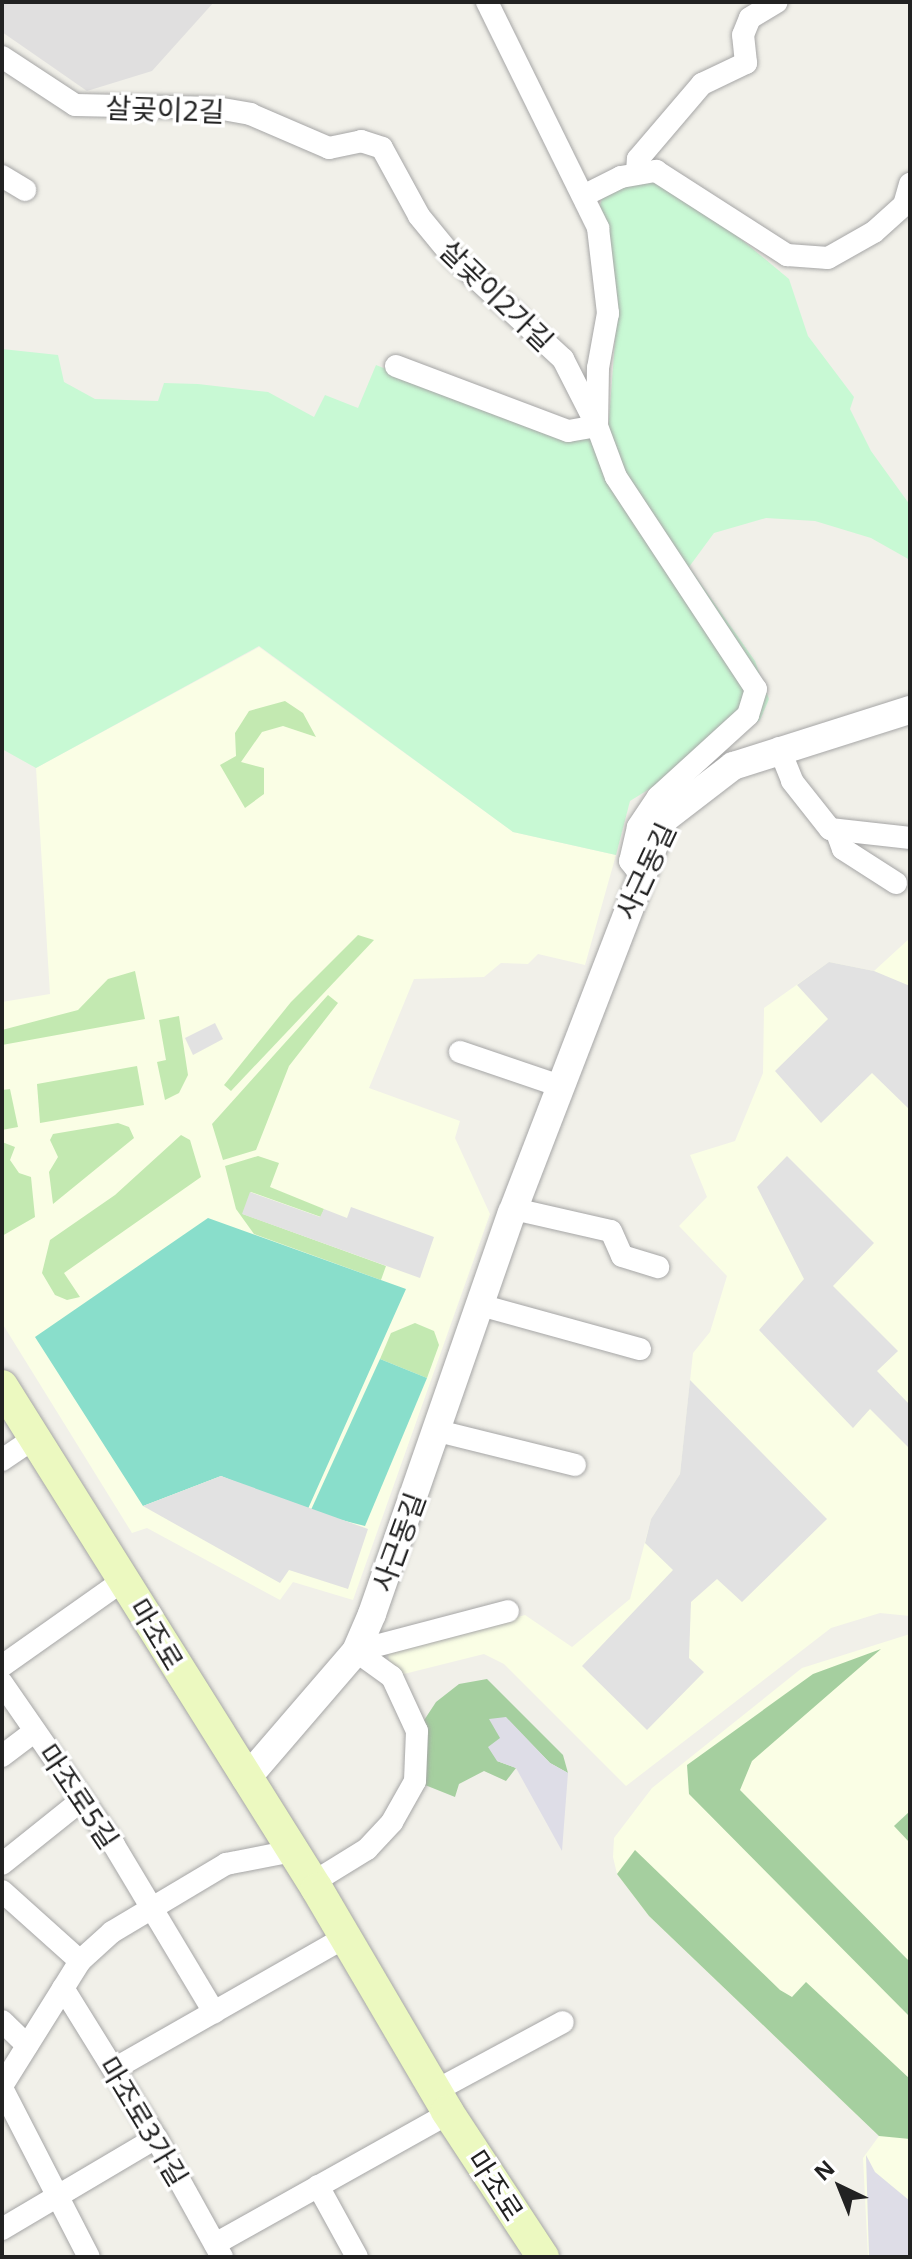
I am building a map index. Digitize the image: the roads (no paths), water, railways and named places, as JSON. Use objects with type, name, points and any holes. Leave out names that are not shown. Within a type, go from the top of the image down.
[{"type":"main road","name":"마조로","points":[[2,1386],[312,1883],[442,2102],[543,2257]]},
{"type":"street","points":[[637,172],[638,159],[702,84],[746,63],[743,35],[750,18],[777,2]]},
{"type":"street","points":[[396,366],[568,431],[597,426],[607,286],[598,228],[585,195],[490,12]]},
{"type":"street","name":"살곶이2길","points":[[2,57],[75,105],[217,108],[250,114],[329,148],[361,141],[382,148]]},
{"type":"street","name":"살곶이2가길","points":[[382,148],[419,216],[451,255],[563,359],[597,426],[628,503],[716,622],[756,689],[748,715],[658,797],[638,827],[630,861],[640,874]]},
{"type":"street","points":[[585,195],[637,172],[656,171],[681,184],[787,255],[828,258],[874,232],[904,205],[910,184]]},
{"type":"street","points":[[2,176],[25,190]]},
{"type":"street","name":"사근동길","points":[[246,1779],[356,1651],[438,1431],[514,1209],[640,874],[664,819],[687,797],[733,766],[779,748],[910,710]]},
{"type":"street","points":[[779,748],[792,781],[836,830],[843,849],[896,883]]},
{"type":"street","points":[[836,830],[910,838]]},
{"type":"street","points":[[460,1052],[560,1086]]},
{"type":"street","points":[[514,1209],[611,1231],[622,1256],[658,1267]]},
{"type":"street","points":[[480,1305],[640,1349]]},
{"type":"street","points":[[438,1431],[575,1465]]},
{"type":"street","points":[[2,1460],[35,1438]]},
{"type":"street","points":[[2,1666],[124,1580]]},
{"type":"street","points":[[356,1651],[508,1611]]},
{"type":"street","points":[[312,1883],[367,1849],[392,1822],[415,1781],[417,1731],[392,1677],[356,1651]]},
{"type":"street","name":"마조로5길","points":[[2,1683],[154,1910],[214,2012]]},
{"type":"street","points":[[2,1756],[35,1731]]},
{"type":"street","points":[[2,1864],[82,1800]]},
{"type":"street","points":[[89,2257],[2,2087],[80,1961],[112,1932],[154,1910],[226,1864],[292,1851]]},
{"type":"street","points":[[2,1891],[80,1961]]},
{"type":"street","points":[[114,2069],[345,1937]]},
{"type":"street","name":"마조로3가길","points":[[63,1988],[156,2138],[218,2250]]},
{"type":"street","points":[[2,2021],[27,2045]]},
{"type":"street","points":[[218,2250],[563,2022]]},
{"type":"street","points":[[2,2229],[156,2138]]},
{"type":"street","points":[[318,2186],[357,2257]]}]
